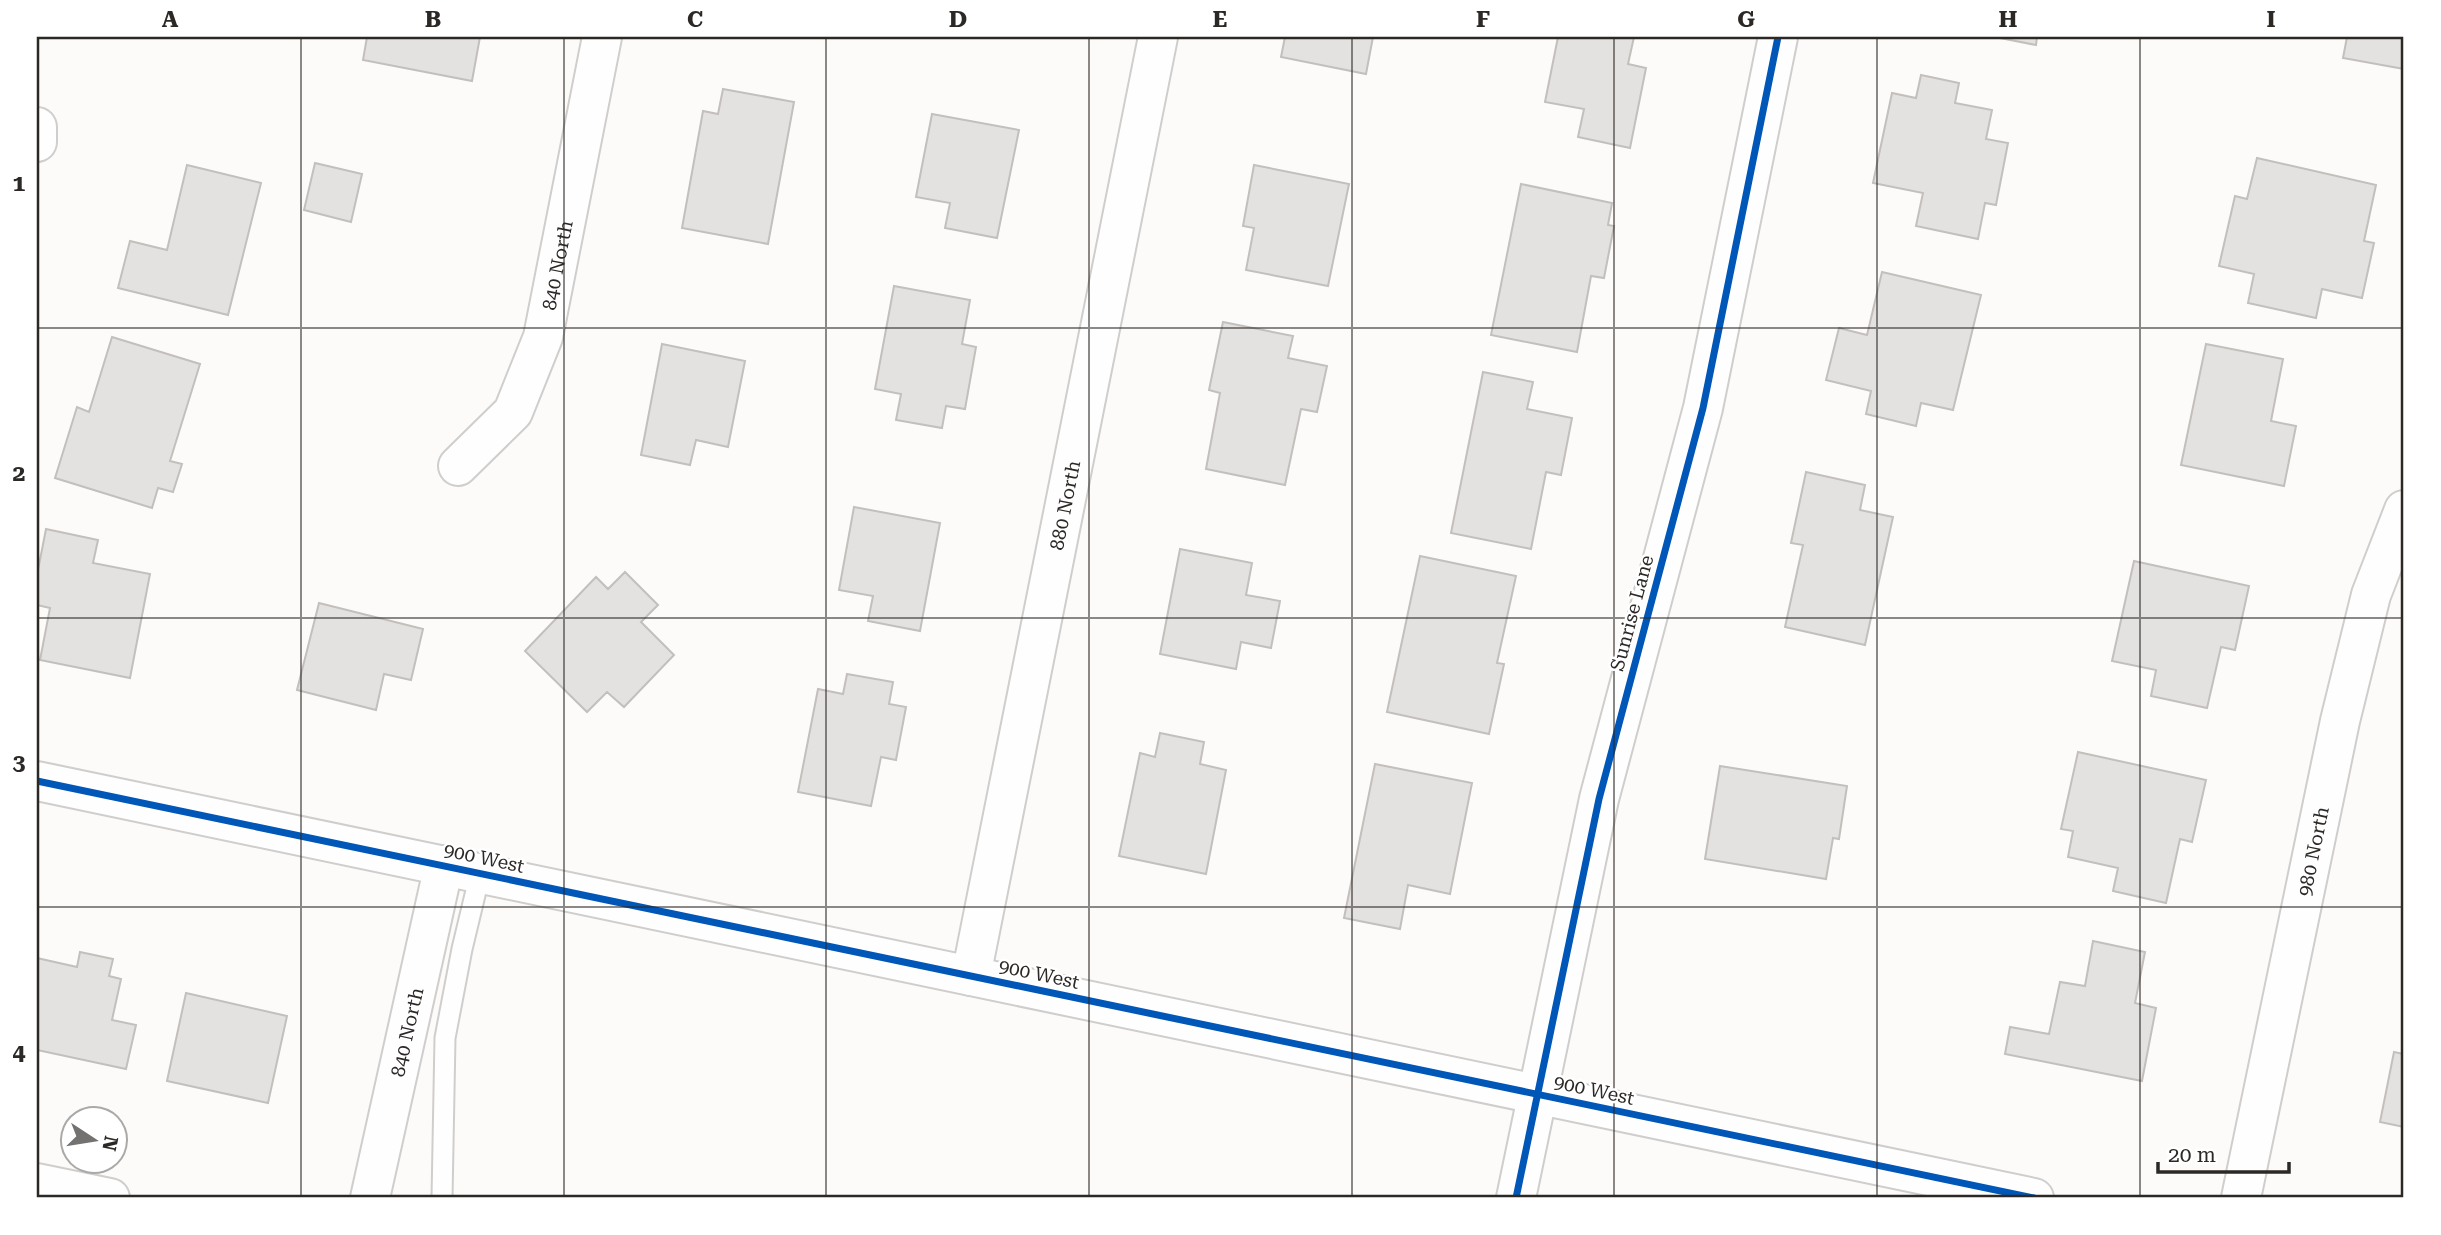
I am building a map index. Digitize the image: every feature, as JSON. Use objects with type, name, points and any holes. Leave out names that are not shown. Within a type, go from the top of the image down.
[{"type":"street","name":"840 North","points":[[458,466],[513,412],[543,337],[602,37]]},
{"type":"street","name":"880 North","points":[[971,976],[1158,37]]},
{"type":"street","name":"Sunrise Lane","points":[[1516,1198],[1598,799],[1703,408],[1778,37]]},
{"type":"street","points":[[37,127],[37,142]]},
{"type":"street","name":"980 North","points":[[2241,1198],[2343,709],[2371,595],[2404,510]]},
{"type":"street","name":"900 West","points":[[37,781],[2034,1198]]},
{"type":"street","name":"840 North","points":[[370,1198],[462,869]]},
{"type":"street","points":[[37,1183],[110,1198]]},
{"type":"lane","points":[[442,1198],[445,1038],[462,949],[462,869]]},
{"type":"building","points":[[367,37],[480,37],[472,81],[363,60]]},
{"type":"building","points":[[1285,37],[1373,37],[1366,74],[1281,57]]},
{"type":"building","points":[[1558,37],[1634,37],[1628,64],[1646,68],[1630,148],[1578,137],[1584,109],[1545,102]]},
{"type":"building","points":[[1995,37],[2037,37],[2036,45]]},
{"type":"building","points":[[2347,37],[2404,37],[2404,69],[2343,58]]},
{"type":"building","points":[[1921,75],[1959,83],[1955,103],[1992,110],[1986,139],[2008,143],[1996,205],[1985,203],[1978,239],[1916,226],[1923,193],[1873,183],[1892,93],[1916,98]]},
{"type":"building","points":[[723,89],[794,102],[768,244],[682,228],[703,111],[718,114]]},
{"type":"building","points":[[932,114],[1019,130],[997,238],[945,228],[950,203],[916,197]]},
{"type":"building","points":[[2257,158],[2376,185],[2364,241],[2374,243],[2362,298],[2322,289],[2316,318],[2248,303],[2254,274],[2219,266],[2235,196],[2247,199]]},
{"type":"building","points":[[315,163],[362,174],[351,222],[304,210]]},
{"type":"building","points":[[187,165],[261,183],[228,315],[118,288],[130,241],[167,250]]},
{"type":"building","points":[[1254,165],[1349,184],[1328,286],[1246,270],[1254,228],[1243,226]]},
{"type":"building","points":[[1521,184],[1612,203],[1608,225],[1614,226],[1604,278],[1591,276],[1577,352],[1491,335]]},
{"type":"building","points":[[1882,272],[1981,295],[1953,410],[1921,403],[1916,426],[1866,414],[1871,391],[1826,380],[1839,328],[1867,335]]},
{"type":"building","points":[[894,286],[970,300],[962,344],[976,347],[965,409],[946,406],[942,428],[896,420],[901,394],[875,389]]},
{"type":"building","points":[[1223,322],[1293,336],[1288,358],[1327,366],[1317,412],[1301,409],[1285,485],[1206,469],[1220,393],[1209,390]]},
{"type":"building","points":[[112,337],[200,364],[170,461],[182,464],[173,492],[158,488],[152,508],[55,478],[77,407],[89,412]]},
{"type":"building","points":[[662,344],[745,361],[728,447],[696,440],[690,465],[641,455]]},
{"type":"building","points":[[2206,344],[2283,359],[2271,421],[2296,426],[2284,486],[2181,465]]},
{"type":"building","points":[[1483,372],[1533,382],[1527,409],[1572,418],[1561,475],[1546,472],[1531,549],[1451,533]]},
{"type":"building","points":[[1806,472],[1865,485],[1860,510],[1893,517],[1865,645],[1785,627],[1803,545],[1791,543]]},
{"type":"building","points":[[854,507],[940,523],[920,631],[868,621],[873,596],[839,590]]},
{"type":"building","points":[[46,529],[98,540],[93,563],[150,574],[130,678],[40,660],[50,608],[37,605],[37,575]]},
{"type":"building","points":[[1180,549],[1252,563],[1246,595],[1280,601],[1271,648],[1241,642],[1236,669],[1160,654]]},
{"type":"building","points":[[1420,556],[1516,576],[1497,663],[1504,664],[1489,734],[1387,712]]},
{"type":"building","points":[[2134,561],[2249,586],[2235,650],[2221,647],[2207,708],[2151,696],[2156,670],[2112,661]]},
{"type":"building","points":[[625,572],[658,605],[641,622],[674,655],[624,707],[607,692],[587,712],[525,651],[596,577],[608,589]]},
{"type":"building","points":[[319,603],[423,629],[411,680],[384,674],[376,710],[297,690]]},
{"type":"building","points":[[847,674],[893,682],[889,704],[906,707],[896,760],[881,757],[871,806],[798,792],[818,689],[843,694]]},
{"type":"building","points":[[1160,733],[1204,742],[1200,764],[1226,770],[1206,874],[1119,856],[1140,753],[1155,757]]},
{"type":"building","points":[[2078,752],[2206,780],[2192,842],[2180,839],[2166,903],[2113,891],[2118,868],[2068,857],[2073,831],[2061,829]]},
{"type":"building","points":[[1375,764],[1472,783],[1450,894],[1408,885],[1400,929],[1344,918]]},
{"type":"building","points":[[1720,766],[1847,786],[1839,839],[1833,838],[1826,879],[1705,859]]},
{"type":"building","points":[[2093,941],[2145,952],[2135,1003],[2156,1008],[2142,1081],[2005,1054],[2010,1027],[2049,1034],[2060,982],[2085,986]]},
{"type":"building","points":[[80,952],[113,959],[109,976],[121,979],[112,1020],[136,1025],[126,1069],[37,1050],[37,958],[77,967]]},
{"type":"building","points":[[186,993],[287,1016],[268,1103],[167,1081]]},
{"type":"building","points":[[2394,1052],[2404,1054],[2404,1127],[2380,1122]]},
{"type":"cycle path","points":[[1516,1198],[1599,799],[1703,408],[1778,37]]},
{"type":"cycle path","points":[[37,781],[2034,1198]]}]
